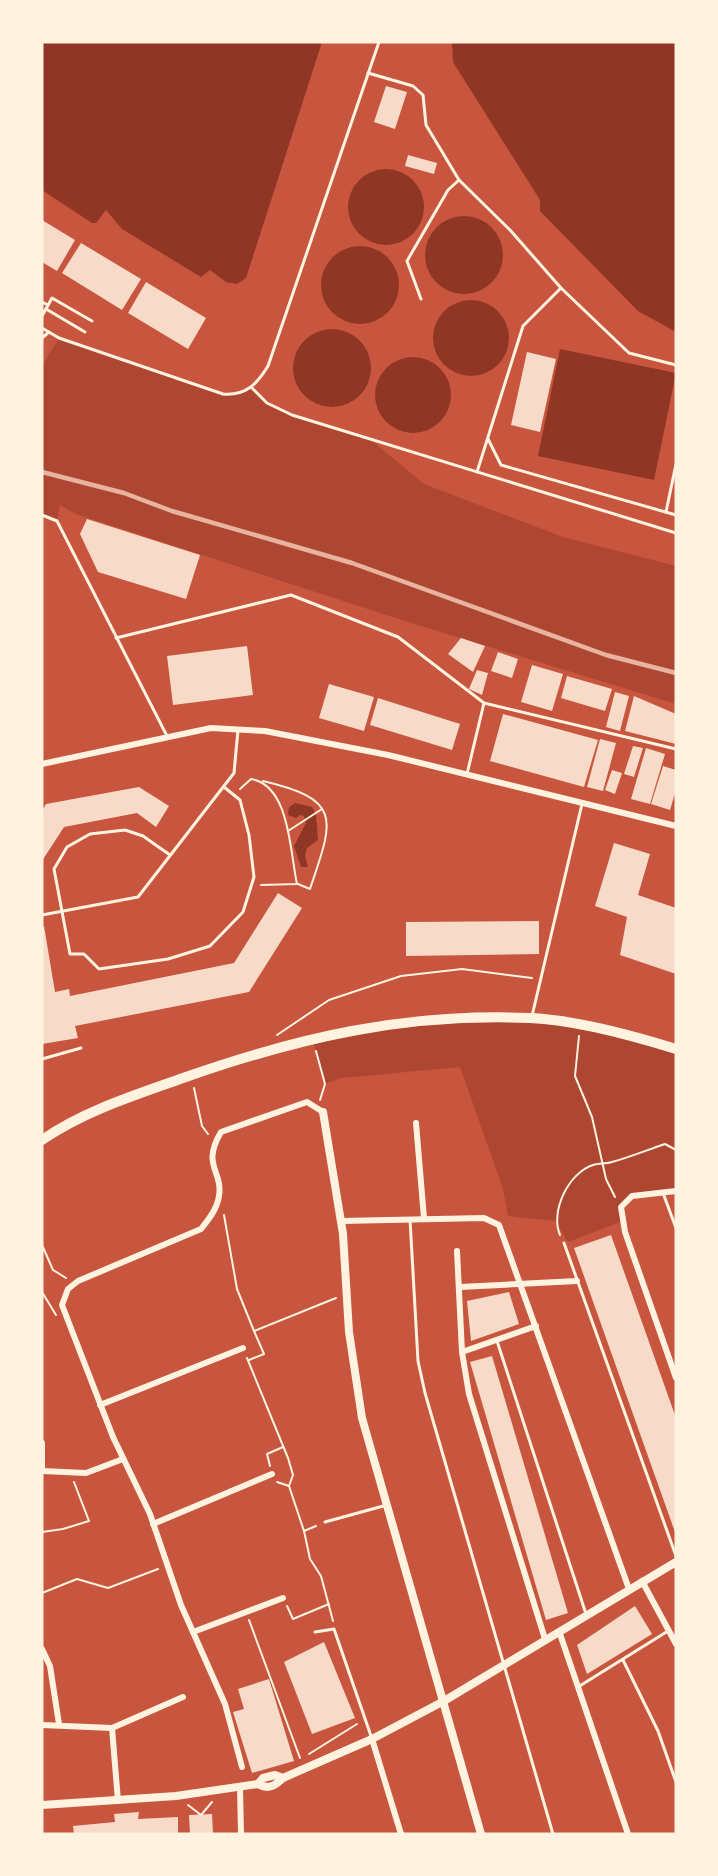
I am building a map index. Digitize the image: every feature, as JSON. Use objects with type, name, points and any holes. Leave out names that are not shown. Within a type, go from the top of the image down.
[{"type":"highway","points":[[42,1140],[86,1115],[191,1075],[260,1051],[352,1029],[422,1019],[531,1018],[638,1037],[676,1049]]},
{"type":"street","points":[[42,764],[211,728],[238,728],[388,755],[676,826]]},
{"type":"street","points":[[242,1767],[225,1704],[193,1632],[153,1524],[100,1405],[62,1305],[68,1289],[78,1281],[201,1229],[214,1212],[220,1194],[212,1158],[214,1144],[221,1132],[307,1102],[320,1110],[341,1221],[349,1332],[362,1418],[481,1834]]},
{"type":"street","points":[[416,1124],[424,1218]]},
{"type":"street","points":[[676,1191],[632,1196],[621,1208],[625,1232],[676,1378]]},
{"type":"street","points":[[341,1221],[484,1218],[498,1225],[629,1589]]},
{"type":"street","points":[[457,1251],[462,1352],[469,1394],[545,1639]]},
{"type":"street","points":[[460,1287],[578,1281]]},
{"type":"street","points":[[462,1352],[536,1326]]},
{"type":"street","points":[[100,1405],[243,1348]]},
{"type":"street","points":[[42,1443],[42,1471],[86,1473],[123,1459]]},
{"type":"street","points":[[153,1524],[272,1474]]},
{"type":"street","points":[[42,1805],[176,1796],[258,1784],[262,1778],[274,1775],[283,1778],[301,1773],[444,1701],[676,1562]]},
{"type":"street","points":[[642,1581],[676,1644]]},
{"type":"street","points":[[193,1632],[283,1598]]},
{"type":"street","points":[[559,1631],[628,1834]]},
{"type":"street","points":[[42,1649],[50,1666],[59,1724]]},
{"type":"street","points":[[42,1725],[112,1728],[183,1696]]},
{"type":"street","points":[[112,1728],[118,1801]]},
{"type":"street","points":[[372,1739],[400,1834]]},
{"type":"street","points":[[240,1787],[241,1834]]},
{"type":"lane","points":[[42,328],[223,394],[234,395],[252,388],[268,366],[379,42]]},
{"type":"lane","points":[[368,73],[413,86],[423,95],[426,124],[459,180],[510,230],[561,288],[629,353],[676,365]]},
{"type":"lane","points":[[421,299],[407,261],[448,190],[459,180]]},
{"type":"lane","points":[[477,472],[523,326],[561,288]]},
{"type":"lane","points":[[42,316],[52,298],[92,321]]},
{"type":"lane","points":[[42,302],[86,332]]},
{"type":"lane","points":[[42,338],[49,332]]},
{"type":"lane","points":[[252,388],[267,403],[292,415],[676,533]]},
{"type":"lane","points":[[488,439],[501,465],[676,515]]},
{"type":"lane","points":[[666,512],[676,465]]},
{"type":"lane","points":[[42,515],[57,521],[167,737]]},
{"type":"lane","points":[[116,638],[291,595],[398,637],[484,703],[676,748]]},
{"type":"lane","points":[[467,774],[484,703]]},
{"type":"lane","points":[[42,915],[138,897],[234,773],[238,728]]},
{"type":"lane","points":[[170,855],[143,836],[125,830],[90,834],[67,847],[54,869],[70,954],[84,954],[99,969],[168,959],[210,946],[243,912],[254,877],[249,835],[240,800],[224,787]]},
{"type":"lane","points":[[531,1018],[583,802]]},
{"type":"lane","points":[[42,1059],[81,1048]]},
{"type":"lane","points":[[663,1193],[676,1228]]},
{"type":"lane","points":[[410,1218],[418,1361],[553,1834]]},
{"type":"lane","points":[[564,1243],[676,1556]]},
{"type":"lane","points":[[497,1340],[586,1615]]},
{"type":"lane","points":[[325,1522],[387,1505]]},
{"type":"lane","points":[[315,1632],[334,1629],[372,1739]]},
{"type":"lane","points":[[578,1687],[669,1630]]},
{"type":"lane","points":[[623,1660],[658,1731],[676,1782]]},
{"type":"path","points":[[235,796],[251,779],[300,790],[318,801],[327,830],[310,889],[297,884],[252,885]]},
{"type":"path","points":[[263,781],[276,794],[288,831],[297,884]]},
{"type":"path","points":[[288,831],[322,809]]},
{"type":"path","points":[[273,1038],[329,1000],[401,976],[462,969],[540,979]]},
{"type":"path","points":[[579,1026],[575,1076],[592,1117],[606,1179],[621,1208]]},
{"type":"path","points":[[312,1038],[325,1084],[320,1110]]},
{"type":"path","points":[[191,1075],[202,1125],[214,1144]]},
{"type":"path","points":[[564,1243],[556,1224],[557,1211],[571,1182],[592,1165],[603,1164],[665,1144],[676,1150]]},
{"type":"path","points":[[224,1215],[237,1289],[264,1354],[248,1360]]},
{"type":"path","points":[[42,1245],[53,1270],[60,1276],[78,1281]]},
{"type":"path","points":[[254,1331],[347,1293]]},
{"type":"path","points":[[243,1348],[291,1467],[293,1475],[290,1486],[310,1559],[321,1576],[330,1604],[334,1629]]},
{"type":"path","points":[[42,1532],[63,1529],[89,1521],[70,1472]]},
{"type":"path","points":[[304,1531],[325,1522]]},
{"type":"path","points":[[42,1593],[77,1579],[108,1588],[168,1565]]},
{"type":"path","points":[[283,1598],[293,1619],[330,1604]]},
{"type":"path","points":[[246,1611],[300,1759]]},
{"type":"shaded area","points":[[42,42],[322,42],[246,278],[237,284],[226,282],[210,270],[201,277],[122,229],[106,210],[96,223],[92,223],[42,190]]},
{"type":"shaded area","points":[[452,42],[676,42],[676,332],[638,311],[540,211],[540,200],[453,62]]},
{"type":"shaded area","points":[[379,169],[393,169],[407,175],[418,186],[424,200],[421,222],[413,234],[393,245],[379,245],[365,239],[354,228],[348,214],[348,200],[354,186],[365,175]]},
{"type":"shaded area","points":[[464,216],[479,219],[492,227],[500,240],[503,255],[500,270],[492,283],[479,291],[464,294],[449,291],[436,283],[428,270],[425,255],[428,240],[436,227],[449,219]]},
{"type":"shaded area","points":[[360,246],[375,249],[388,257],[396,270],[399,285],[396,300],[388,313],[375,321],[360,324],[345,321],[332,313],[324,300],[321,285],[324,270],[332,257],[345,249]]},
{"type":"shaded area","points":[[471,300],[486,303],[498,311],[506,323],[509,338],[506,353],[498,365],[486,373],[471,376],[456,373],[444,365],[436,353],[433,338],[436,323],[444,311],[456,303]]},
{"type":"shaded area","points":[[332,329],[347,332],[364,346],[371,368],[368,383],[354,400],[332,407],[317,404],[300,390],[293,368],[296,353],[310,336]]},
{"type":"shaded area","points":[[59,338],[223,394],[235,395],[252,388],[278,409],[370,439],[424,484],[563,537],[676,566],[676,704],[408,622],[76,514],[60,505],[57,521],[42,515],[42,366]]},
{"type":"shaded area","points":[[560,349],[676,373],[654,480],[538,456]]},
{"type":"shaded area","points":[[406,357],[420,357],[434,363],[445,374],[449,380],[451,395],[449,410],[440,422],[428,431],[406,433],[392,427],[381,416],[375,402],[375,388],[381,374],[392,363]]},
{"type":"shaded area","points":[[295,803],[312,807],[316,814],[318,840],[307,848],[305,856],[308,867],[301,867],[294,846],[306,823],[304,816],[300,815],[296,818],[288,815],[289,807]]},
{"type":"shaded area","points":[[531,1018],[676,1049],[676,1191],[632,1196],[621,1208],[623,1221],[568,1242],[556,1221],[508,1216],[503,1189],[460,1067],[342,1078],[325,1084],[312,1038],[352,1029]]},
{"type":"building","points":[[386,86],[407,92],[395,129],[374,122]]},
{"type":"building","points":[[408,155],[437,163],[434,174],[405,166]]},
{"type":"building","points":[[42,220],[75,240],[57,271],[42,262]]},
{"type":"building","points":[[81,243],[141,279],[122,310],[62,273]]},
{"type":"building","points":[[146,282],[206,318],[188,349],[128,313]]},
{"type":"building","points":[[527,352],[556,359],[540,432],[511,425]]},
{"type":"building","points":[[87,519],[200,555],[186,599],[98,572],[80,534]]},
{"type":"building","points":[[461,638],[485,646],[473,672],[448,654]]},
{"type":"building","points":[[247,646],[253,695],[173,705],[167,656]]},
{"type":"building","points":[[498,652],[518,659],[512,678],[491,671]]},
{"type":"building","points":[[532,665],[563,674],[552,711],[521,702]]},
{"type":"building","points":[[477,670],[488,673],[482,695],[469,689]]},
{"type":"building","points":[[567,676],[612,689],[605,711],[561,698]]},
{"type":"building","points":[[329,684],[374,697],[364,731],[319,718]]},
{"type":"building","points":[[615,692],[629,696],[620,731],[606,727]]},
{"type":"building","points":[[634,696],[676,714],[676,744],[625,731]]},
{"type":"building","points":[[378,698],[460,724],[452,750],[370,725]]},
{"type":"building","points":[[503,714],[598,740],[584,787],[490,761]]},
{"type":"building","points":[[600,739],[616,743],[603,791],[587,787]]},
{"type":"building","points":[[633,746],[643,748],[634,777],[624,774]]},
{"type":"building","points":[[646,748],[665,754],[650,804],[631,799]]},
{"type":"building","points":[[663,766],[676,770],[676,790],[670,810],[651,804]]},
{"type":"building","points":[[612,770],[622,773],[615,794],[605,790]]},
{"type":"building","points":[[139,787],[169,806],[156,827],[137,813],[64,827],[42,861],[42,811],[46,804]]},
{"type":"building","points":[[614,843],[650,854],[638,895],[676,908],[676,974],[620,955],[627,917],[595,906]]},
{"type":"building","points":[[278,893],[302,908],[249,992],[75,1026],[78,1038],[42,1044],[42,927],[44,926],[55,992],[69,989],[70,996],[234,963]]},
{"type":"building","points":[[539,921],[539,954],[406,956],[406,922]]},
{"type":"building","points":[[611,1235],[676,1418],[676,1535],[574,1248]]},
{"type":"building","points":[[509,1292],[519,1324],[471,1341],[467,1301]]},
{"type":"building","points":[[492,1356],[568,1613],[546,1620],[470,1362]]},
{"type":"building","points":[[635,1606],[652,1634],[587,1674],[577,1645]]},
{"type":"building","points":[[324,1642],[355,1718],[312,1734],[284,1662]]},
{"type":"building","points":[[269,1679],[294,1761],[252,1773],[233,1712],[244,1709],[238,1689]]},
{"type":"building","points":[[139,1812],[138,1819],[178,1817],[178,1834],[74,1834],[73,1826],[115,1822],[114,1814]]},
{"type":"building","points":[[212,1814],[213,1834],[190,1834],[189,1815]]},
{"type":"railway","points":[[42,472],[124,493],[172,511],[352,563],[606,655],[676,673]]}]
